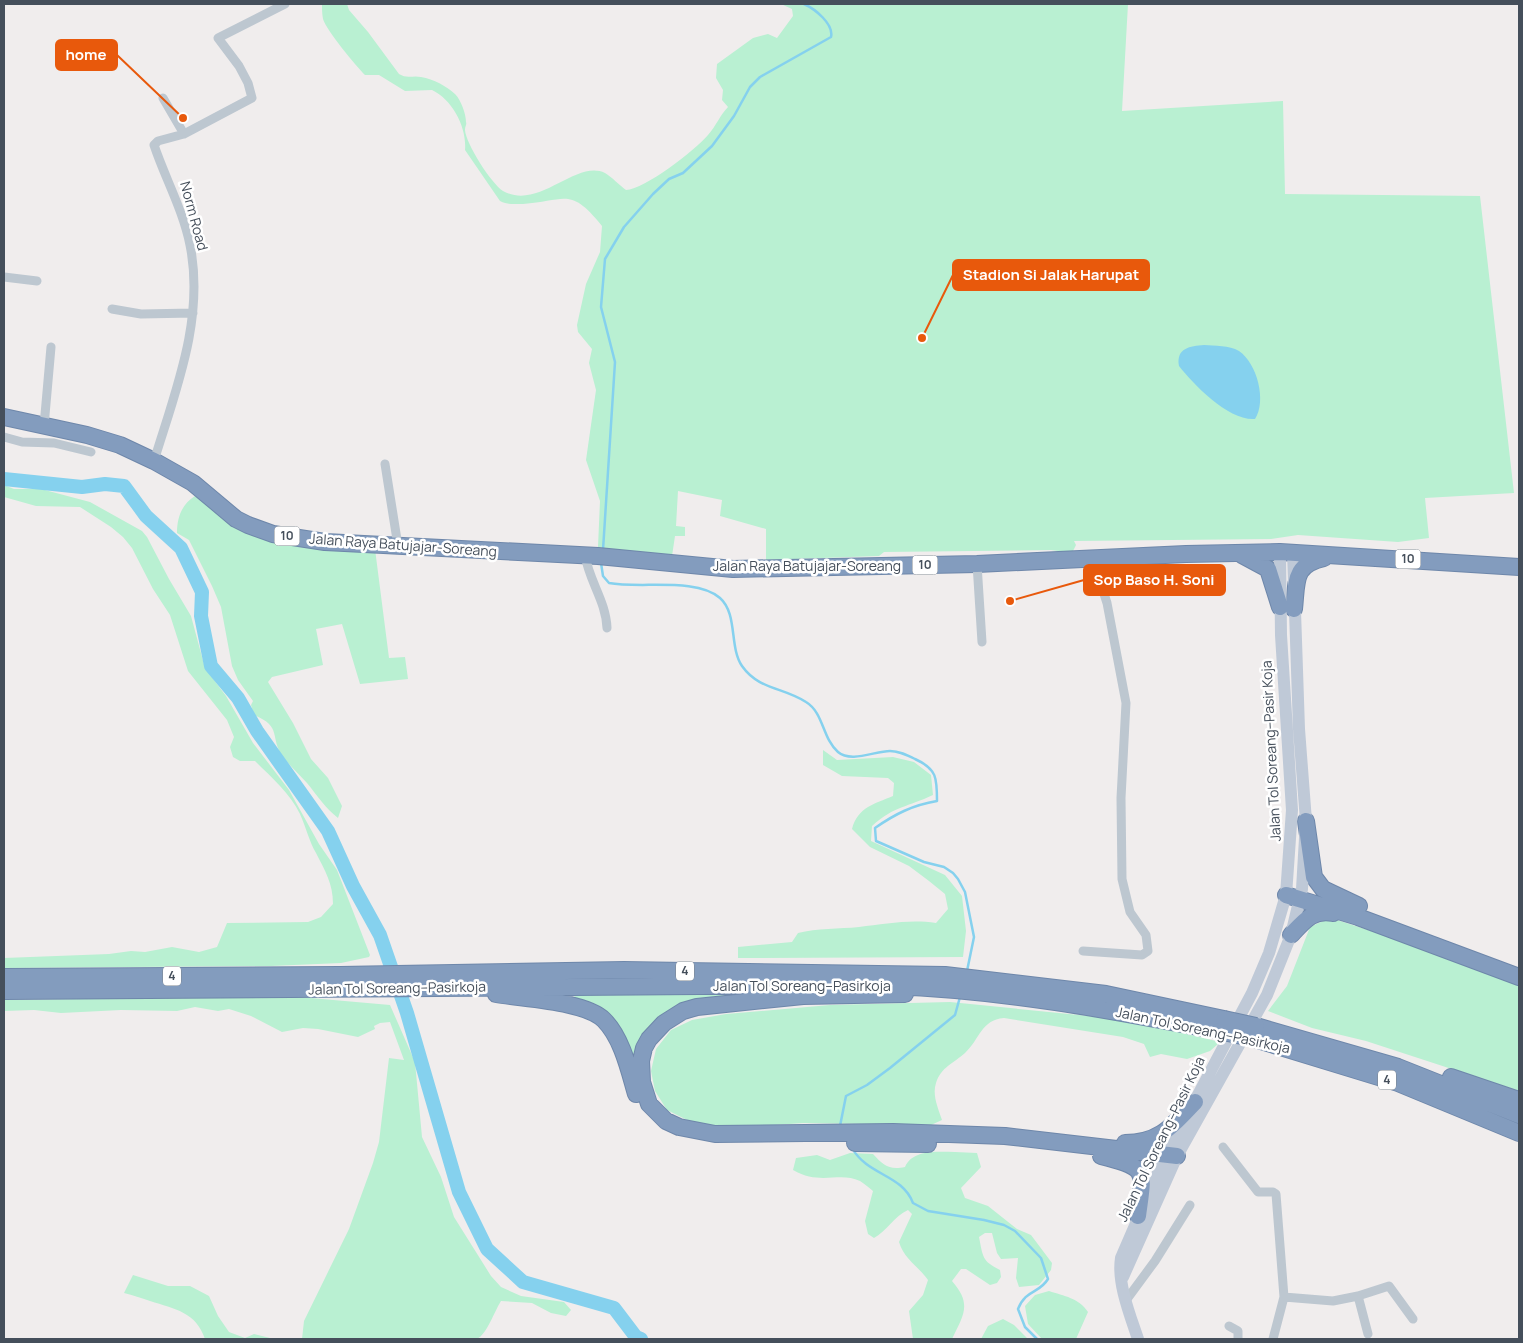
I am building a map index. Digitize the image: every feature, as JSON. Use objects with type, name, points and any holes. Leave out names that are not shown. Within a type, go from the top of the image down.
[{"type":"highway","name":"Jalan Raya Batujajar-Soreang","points":[[4,417],[120,444],[192,483],[236,518],[258,529],[273,534],[325,542],[598,556],[733,569],[977,564],[1092,557],[1286,552],[1519,567]]},
{"type":"highway","points":[[1238,553],[1268,569],[1287,608]]},
{"type":"highway","points":[[1287,608],[1302,566],[1310,561],[1334,556]]},
{"type":"highway","points":[[1306,822],[1314,877],[1323,889],[1358,911],[1519,977]]},
{"type":"highway","points":[[1294,892],[1358,911],[1519,966]]},
{"type":"highway","points":[[1291,935],[1306,918],[1316,912],[1358,911]]},
{"type":"highway","name":"Jalan Tol Soreang–Pasirkoja","points":[[4,991],[428,981],[624,970],[980,987],[1103,1008],[1222,1025],[1254,1032],[1398,1067],[1519,1115]]},
{"type":"highway","name":"Jalan Tol Soreang–Pasirkoja","points":[[4,977],[340,982]]},
{"type":"highway","name":"Jalan Tol Soreang–Pasirkoja","points":[[428,981],[457,987],[944,985]]},
{"type":"highway","points":[[944,985],[803,996],[683,1011],[664,1023],[644,1048],[640,1074],[649,1104],[666,1121],[679,1127],[716,1134],[824,1138],[1005,1136],[1171,1158]]},
{"type":"highway","points":[[457,987],[528,1000],[570,1004],[603,1019],[615,1036],[637,1098],[646,1116],[665,1133],[678,1139],[704,1144],[824,1138]]},
{"type":"highway","name":"Jalan Tol Soreang–Pasirkoja","points":[[1254,1032],[1398,1083],[1519,1133]]},
{"type":"highway","points":[[1398,1067],[1430,1070],[1519,1100]]},
{"type":"highway","points":[[1063,1143],[1129,1143],[1155,1138],[1172,1127],[1195,1102]]},
{"type":"highway","points":[[869,1138],[1004,1145],[1171,1158]]},
{"type":"highway","points":[[1088,1152],[1128,1163],[1140,1172],[1143,1185],[1138,1216]]},
{"type":"street","name":"Norm Road","points":[[154,461],[190,337],[193,313],[190,242],[170,182],[154,145],[158,141],[184,134],[252,99],[248,83],[239,66],[218,38],[284,4]]},
{"type":"street","points":[[163,98],[184,134]]},
{"type":"street","points":[[4,277],[37,281]]},
{"type":"street","points":[[112,309],[141,314],[193,313]]},
{"type":"street","points":[[44,426],[50,347]]},
{"type":"street","points":[[4,437],[22,442],[54,443],[91,452]]},
{"type":"street","points":[[385,464],[398,546]]},
{"type":"street","name":"Jalan Tol Soreang–Pasir Koja","points":[[1121,1281],[1119,1270],[1121,1258],[1138,1216],[1254,1020],[1282,960],[1291,935],[1294,892],[1286,552]]},
{"type":"street","points":[[598,556],[590,578],[606,611],[606,628]]},
{"type":"street","points":[[1084,951],[1142,955],[1148,951],[1150,946],[1146,935],[1130,912],[1122,879],[1121,798],[1126,703],[1107,603],[1092,557]]},
{"type":"street","points":[[977,564],[982,642]]},
{"type":"street","name":"Jalan Tol Soreang–Pasir Koja","points":[[1121,1281],[1195,1102],[1252,993],[1294,892],[1306,822],[1287,608]]},
{"type":"street","points":[[1223,1147],[1258,1192],[1273,1192],[1276,1194],[1284,1297],[1273,1339]]},
{"type":"street","points":[[1127,1299],[1155,1261],[1190,1205]]},
{"type":"street","points":[[1121,1281],[1138,1339]]},
{"type":"street","points":[[1284,1297],[1333,1301],[1358,1296],[1389,1286],[1412,1319]]},
{"type":"street","points":[[1358,1296],[1368,1334]]},
{"type":"street","points":[[1229,1326],[1238,1331],[1238,1339]]},
{"type":"green space","points":[[322,4],[347,4],[349,10],[399,74],[431,79],[455,94],[464,111],[466,136],[480,163],[492,180],[503,191],[517,195],[530,195],[582,173],[594,171],[605,173],[626,190],[645,183],[669,168],[708,135],[728,107],[722,100],[723,90],[716,78],[717,64],[753,38],[768,34],[777,38],[793,16],[792,9],[781,4],[1128,4],[1122,111],[1283,101],[1285,194],[1480,196],[1514,493],[1425,498],[1429,538],[1398,542],[1298,535],[1271,539],[1074,541],[1076,545],[1072,553],[1051,550],[884,552],[879,556],[766,560],[766,529],[720,516],[722,500],[678,491],[676,526],[685,527],[685,536],[675,536],[672,556],[618,551],[598,547],[600,501],[586,460],[596,390],[589,363],[592,349],[578,332],[577,325],[586,284],[600,252],[602,226],[582,205],[567,199],[523,204],[508,204],[500,201],[465,150],[464,133],[461,124],[446,100],[432,90],[405,91],[379,75],[365,75],[325,24]]},
{"type":"green space","points":[[4,485],[14,489],[41,489],[90,502],[142,531],[147,537],[191,616],[205,668],[226,696],[253,743],[289,790],[319,844],[337,870],[370,955],[369,957],[341,963],[271,966],[4,968],[4,958],[109,954],[131,951],[145,952],[172,947],[199,952],[217,947],[227,923],[308,922],[321,917],[333,904],[332,890],[328,877],[311,844],[296,806],[280,786],[255,761],[240,761],[233,757],[230,747],[234,737],[227,720],[188,671],[170,615],[153,589],[132,548],[111,527],[80,507],[36,506],[4,497]]},
{"type":"green space","points":[[195,496],[231,519],[375,549],[389,658],[405,657],[408,679],[360,684],[342,624],[316,629],[323,665],[272,677],[268,682],[293,723],[311,759],[328,778],[342,806],[338,818],[325,806],[283,757],[272,728],[263,719],[254,715],[251,705],[253,701],[238,680],[232,666],[221,607],[189,540],[177,533],[181,512],[190,499]]},
{"type":"green space","points":[[823,750],[837,760],[893,757],[914,762],[931,775],[933,795],[887,814],[880,819],[872,826],[871,841],[945,875],[962,896],[966,931],[963,957],[738,958],[738,947],[792,942],[798,933],[805,931],[888,923],[936,923],[948,909],[945,894],[909,866],[870,847],[852,829],[858,816],[863,811],[873,804],[893,796],[894,783],[888,778],[842,776],[823,765]]},
{"type":"green space","points":[[1337,920],[1393,938],[1519,985],[1519,1091],[1366,1041],[1312,1028],[1268,1011],[1287,986],[1310,927],[1323,921]]},
{"type":"green space","points":[[763,991],[672,1010],[636,1066],[574,999],[575,995]]},
{"type":"green space","points":[[288,996],[390,1005],[415,1062],[422,1137],[441,1177],[454,1217],[491,1276],[501,1287],[521,1296],[564,1302],[571,1310],[566,1316],[551,1313],[532,1303],[501,1301],[487,1328],[477,1339],[302,1339],[304,1321],[349,1229],[373,1163],[379,1142],[389,1058],[404,1060],[390,1022],[380,1023],[374,1026],[375,1029],[358,1037],[303,1028],[282,1032],[251,1016],[229,1009],[218,1011],[195,1007],[177,1011],[121,1010],[61,1013],[34,1010],[4,1011],[4,1000]]},
{"type":"green space","points":[[950,1002],[1129,1020],[1216,1041],[1218,1044],[1210,1051],[1187,1059],[1161,1054],[1150,1057],[1144,1044],[1123,1037],[1004,1018],[996,1020],[990,1022],[981,1031],[970,1048],[941,1073],[936,1083],[935,1097],[942,1120],[931,1125],[803,1123],[746,1127],[695,1124],[667,1110],[655,1091],[651,1071],[656,1049],[671,1030],[692,1020],[726,1014],[830,1005]]},
{"type":"green space","points":[[850,1153],[873,1154],[884,1164],[895,1168],[905,1167],[909,1161],[920,1154],[977,1153],[981,1167],[961,1188],[965,1198],[988,1206],[1017,1229],[1031,1235],[1052,1263],[1051,1270],[1039,1285],[1019,1287],[1016,1278],[1018,1258],[1001,1259],[997,1253],[992,1233],[985,1233],[979,1237],[981,1249],[986,1261],[1000,1270],[1001,1277],[997,1283],[990,1285],[966,1269],[961,1269],[952,1281],[962,1296],[964,1309],[963,1316],[952,1339],[913,1339],[909,1311],[923,1295],[928,1280],[908,1258],[899,1242],[912,1214],[908,1210],[903,1213],[874,1238],[868,1234],[865,1221],[873,1191],[860,1181],[852,1178],[812,1177],[793,1170],[796,1158],[817,1155],[830,1160]]},
{"type":"green space","points":[[133,1275],[168,1286],[190,1286],[209,1296],[218,1316],[229,1332],[245,1338],[254,1334],[274,1339],[205,1339],[196,1323],[184,1313],[124,1293]]},
{"type":"green space","points":[[1049,1291],[1076,1301],[1088,1312],[1076,1339],[1042,1339],[1028,1324],[1025,1306],[1035,1295]]},
{"type":"green space","points":[[1003,1319],[1014,1325],[1028,1339],[981,1339],[988,1326]]},
{"type":"water","points":[[1204,345],[1235,349],[1251,364],[1260,393],[1260,402],[1255,419],[1245,418],[1223,408],[1203,392],[1179,366],[1180,355],[1185,349]]},
{"type":"waterway","points":[[603,550],[615,362],[601,307],[605,259],[624,227],[653,194],[669,179],[683,173],[712,146],[734,116],[750,87],[760,77],[831,37],[830,27],[827,22],[813,9],[804,4]]},
{"type":"waterway","points":[[4,479],[82,487],[105,484],[124,486],[146,516],[181,548],[202,592],[201,616],[211,666],[238,698],[257,731],[328,831],[353,886],[380,935],[407,1013],[459,1192],[487,1249],[523,1282],[614,1308],[636,1337],[641,1339]]},
{"type":"waterway","points":[[601,563],[603,576],[609,583],[683,586],[710,592],[720,598],[726,605],[729,613],[736,650],[742,666],[756,680],[797,697],[812,707],[820,719],[829,740],[838,752],[843,755],[856,757],[884,751],[897,752],[922,763],[932,771],[936,780],[937,801],[912,808],[882,823],[875,828],[876,841],[924,862],[944,867],[958,879],[965,892],[974,937],[967,971]]},
{"type":"waterway","points":[[840,1126],[846,1096],[867,1085],[890,1068],[955,1015],[960,997]]},
{"type":"waterway","points":[[852,1148],[867,1164],[901,1186],[908,1193],[913,1203],[928,1211],[984,1220],[1004,1225],[1015,1231],[1041,1258],[1048,1279],[1041,1287],[1025,1298],[1018,1309],[1025,1327],[1037,1339]]},
{"type":"place","name":"home","points":[[183,118]]},
{"type":"place","name":"Stadion Si Jalak Harupat","points":[[922,338]]},
{"type":"place","name":"Sop Baso H. Soni","points":[[1010,601]]}]
